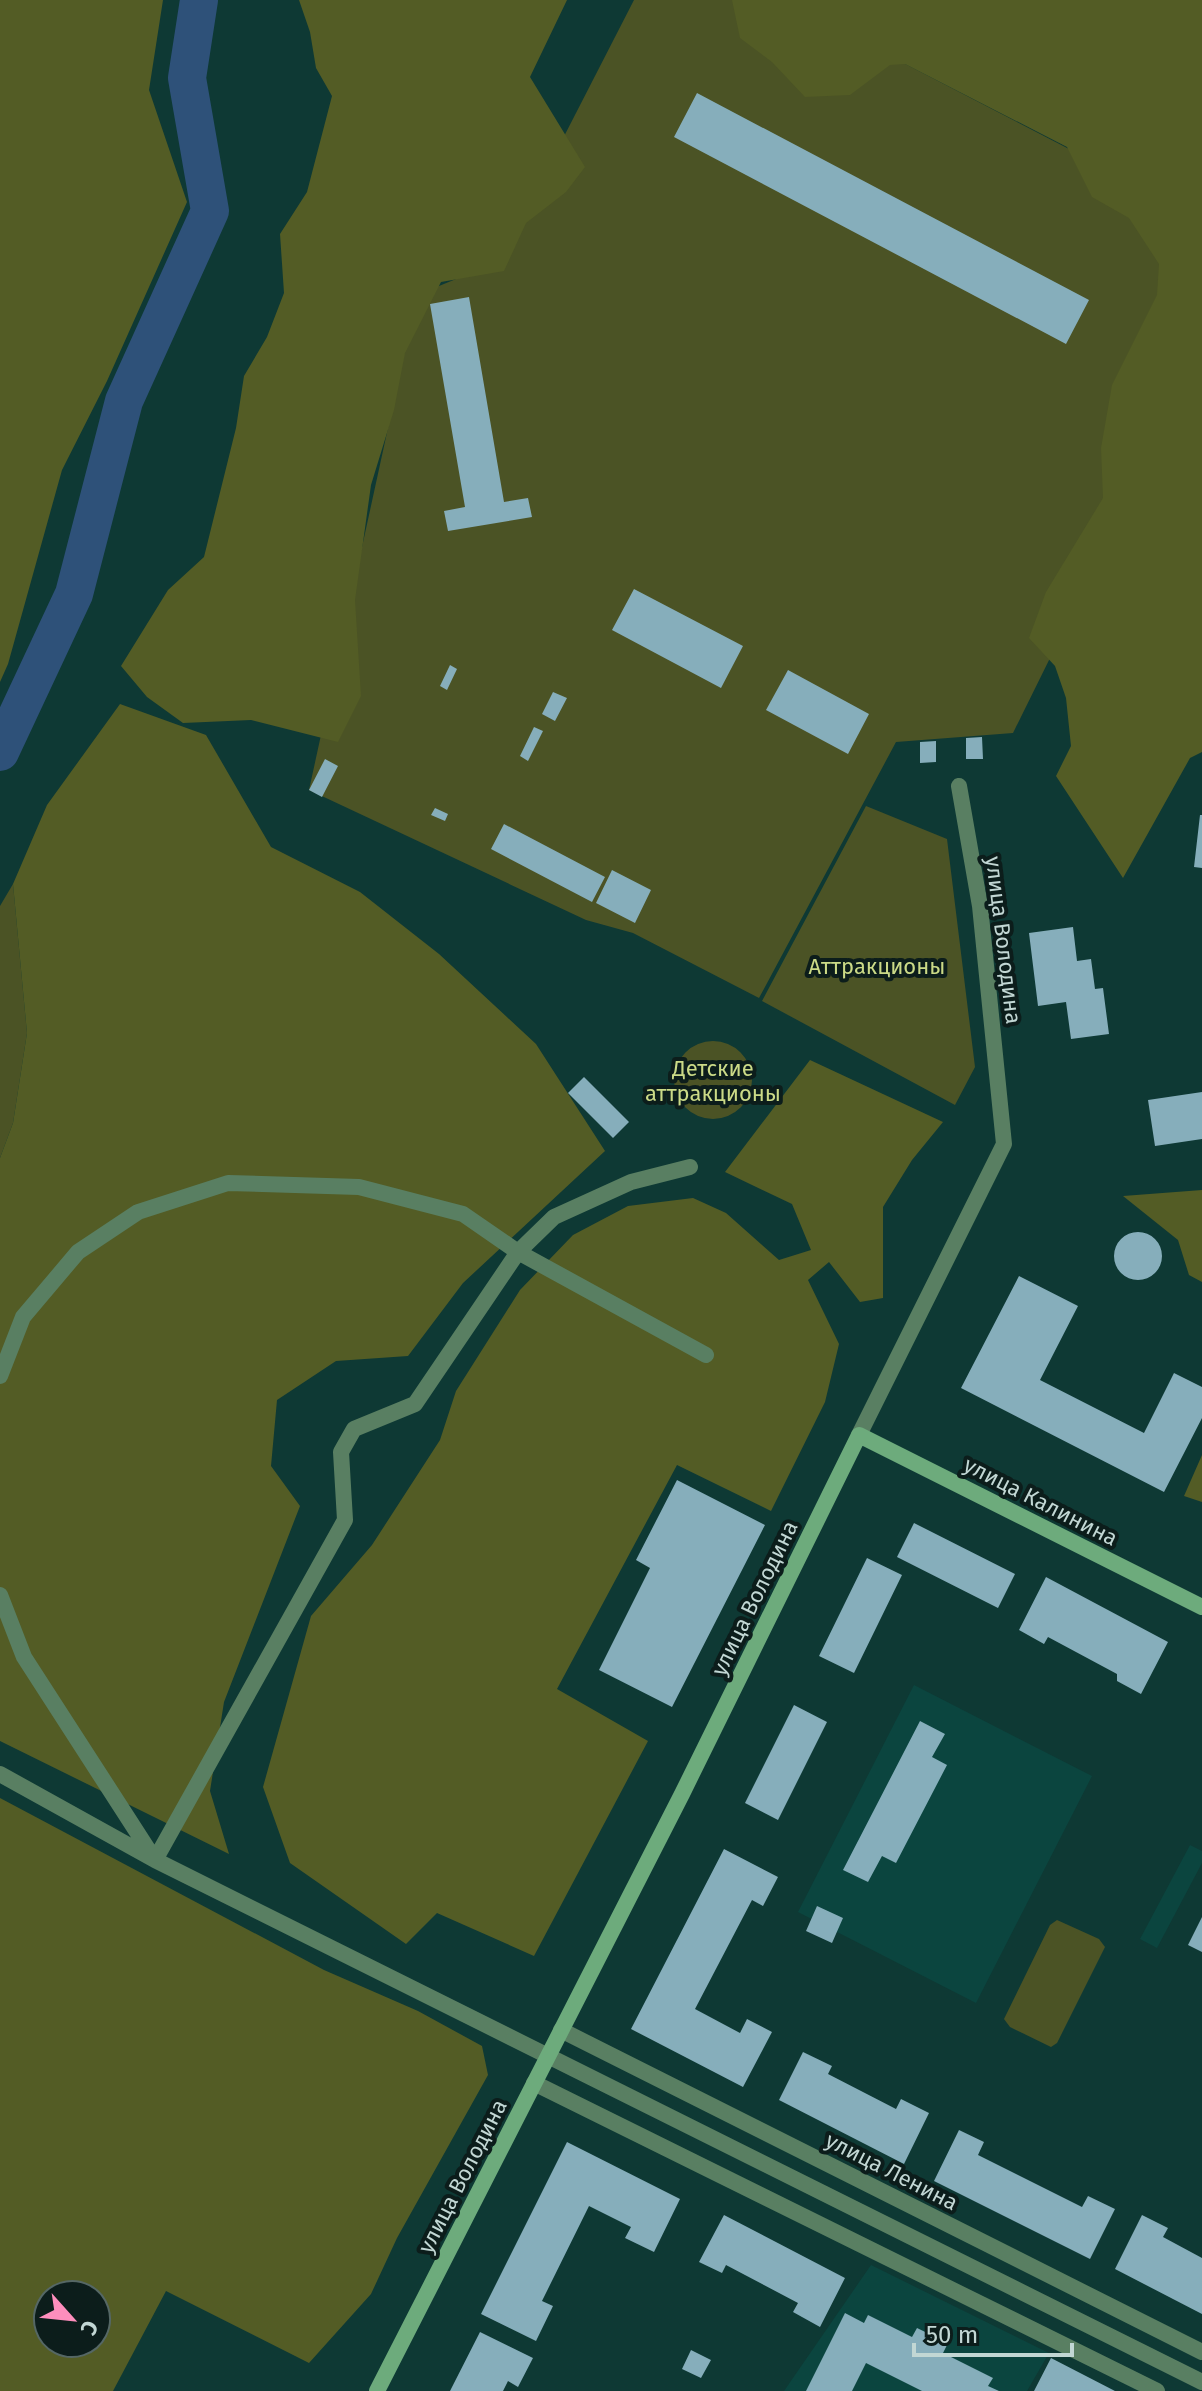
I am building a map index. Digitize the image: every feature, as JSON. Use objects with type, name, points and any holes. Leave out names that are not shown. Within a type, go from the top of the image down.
[{"type":"street","name":"улица Володина","points":[[377,2391],[1004,1144],[980,906],[959,786]]},
{"type":"street","points":[[155,1860],[345,1520],[341,1452],[354,1429],[415,1404],[518,1252],[554,1217],[631,1182],[690,1167]]},
{"type":"street","points":[[0,1376],[23,1317],[78,1252],[138,1212],[228,1183],[359,1187],[463,1214],[518,1252],[706,1355]]},
{"type":"street","name":"улица Калинина","points":[[859,1435],[1202,1607]]},
{"type":"street","points":[[0,1595],[24,1657],[155,1860]]},
{"type":"street","points":[[0,1774],[155,1860],[1202,2382]]},
{"type":"street","name":"улица Ленина","points":[[561,2030],[1202,2352]]},
{"type":"street","points":[[534,2083],[1157,2391]]},
{"type":"shaded area","points":[[914,1685],[1092,1776],[976,2003],[798,1912]]},
{"type":"shaded area","points":[[1190,1845],[1202,1851],[1202,1863],[1157,1948],[1140,1939]]},
{"type":"shaded area","points":[[871,2265],[1049,2353],[1027,2391],[784,2391]]},
{"type":"green space","points":[[0,0],[163,0],[149,90],[187,202],[107,381],[62,470],[8,664],[0,682]]},
{"type":"green space","points":[[299,0],[567,0],[530,77],[585,167],[566,192],[526,223],[504,271],[441,282],[405,353],[394,410],[371,485],[355,600],[361,696],[338,742],[251,720],[183,723],[147,697],[121,666],[168,590],[204,557],[236,428],[244,376],[267,337],[284,293],[280,234],[307,192],[332,96],[316,68],[310,32]]},
{"type":"green space","points":[[634,0],[782,0],[1123,177],[1202,350],[1013,733],[896,742],[759,998],[633,933],[586,920],[309,790],[417,295],[500,261]]},
{"type":"green space","points":[[732,0],[1202,0],[1202,752],[1190,758],[1123,878],[1056,776],[1071,746],[1066,698],[1055,666],[1029,638],[1046,592],[1103,498],[1101,448],[1112,385],[1157,295],[1159,264],[1129,218],[1092,197],[1067,147],[905,64],[890,65],[850,95],[805,97],[772,62],[740,38]]},
{"type":"green space","points":[[120,704],[206,735],[271,847],[360,892],[439,954],[536,1044],[605,1151],[463,1283],[408,1356],[336,1361],[277,1400],[271,1466],[300,1506],[224,1702],[210,1791],[229,1854],[0,1741],[0,1158],[13,1123],[27,1033],[13,884],[47,805]]},
{"type":"green space","name":"Аттракционы","points":[[866,806],[947,839],[975,1067],[955,1105],[762,1001]]},
{"type":"green space","points":[[13,884],[27,1033],[13,1123],[0,1158],[0,906]]},
{"type":"green space","name":"Детские аттракционы","points":[[713,1041],[728,1044],[741,1052],[749,1065],[752,1080],[749,1095],[741,1108],[728,1116],[713,1119],[698,1116],[685,1108],[677,1095],[674,1080],[677,1065],[685,1052],[698,1044]]},
{"type":"green space","points":[[810,1060],[943,1122],[912,1160],[883,1207],[883,1298],[860,1302],[829,1262],[808,1280],[839,1344],[825,1402],[771,1511],[677,1465],[557,1689],[648,1741],[534,1956],[437,1913],[406,1944],[290,1863],[263,1787],[311,1616],[372,1545],[440,1440],[456,1391],[520,1290],[573,1235],[628,1206],[693,1198],[726,1213],[779,1260],[811,1250],[792,1204],[725,1172]]},
{"type":"green space","points":[[1202,1190],[1202,1282],[1189,1275],[1178,1240],[1123,1196]]},
{"type":"green space","points":[[1202,1455],[1202,1502],[1184,1496]]},
{"type":"green space","points":[[0,1798],[324,1970],[418,2011],[482,2046],[488,2075],[397,2238],[371,2294],[309,2363],[166,2291],[113,2391],[0,2391]]},
{"type":"green space","points":[[1057,1920],[1099,1939],[1105,1947],[1057,2043],[1051,2047],[1010,2027],[1004,2019],[1050,1925]]},
{"type":"building","points":[[697,93],[1089,300],[1066,344],[674,137]]},
{"type":"building","points":[[469,297],[504,502],[528,498],[532,517],[448,531],[444,511],[465,507],[430,304]]},
{"type":"building","points":[[634,589],[743,646],[721,688],[612,630]]},
{"type":"building","points":[[450,665],[457,669],[447,690],[440,686]]},
{"type":"building","points":[[788,670],[869,714],[848,754],[766,710]]},
{"type":"building","points":[[553,692],[567,698],[555,721],[542,714]]},
{"type":"building","points":[[534,727],[543,731],[528,761],[520,756]]},
{"type":"building","points":[[982,737],[983,759],[966,759],[966,738]]},
{"type":"building","points":[[936,741],[936,762],[920,763],[920,742]]},
{"type":"building","points":[[325,759],[338,766],[322,797],[309,790]]},
{"type":"building","points":[[435,808],[448,814],[445,821],[431,815]]},
{"type":"building","points":[[1202,815],[1202,868],[1194,867]]},
{"type":"building","points":[[504,824],[605,877],[592,902],[491,849]]},
{"type":"building","points":[[612,870],[651,890],[635,923],[596,903]]},
{"type":"building","points":[[1073,927],[1077,961],[1091,959],[1095,989],[1103,988],[1109,1034],[1071,1039],[1066,1002],[1038,1006],[1029,933]]},
{"type":"building","points":[[584,1077],[629,1122],[613,1138],[568,1093]]},
{"type":"building","points":[[1202,1092],[1202,1139],[1155,1146],[1148,1100]]},
{"type":"building","points":[[1138,1232],[1155,1239],[1162,1256],[1155,1273],[1138,1280],[1121,1273],[1114,1256],[1121,1239]]},
{"type":"building","points":[[1019,1276],[1078,1306],[1040,1380],[1144,1433],[1174,1373],[1202,1387],[1202,1418],[1164,1492],[961,1388]]},
{"type":"building","points":[[677,1480],[765,1525],[672,1707],[599,1670],[650,1568],[636,1560]]},
{"type":"building","points":[[914,1523],[1015,1574],[998,1608],[897,1557]]},
{"type":"building","points":[[867,1558],[902,1575],[854,1673],[819,1656]]},
{"type":"building","points":[[1046,1577],[1168,1642],[1141,1694],[1117,1681],[1117,1674],[1048,1637],[1044,1644],[1019,1630]]},
{"type":"building","points":[[794,1705],[827,1722],[778,1820],[745,1803]]},
{"type":"building","points":[[920,1721],[945,1734],[932,1757],[947,1765],[896,1863],[882,1856],[868,1882],[843,1870]]},
{"type":"building","points":[[724,1849],[778,1877],[763,1906],[752,1900],[695,2009],[740,2033],[747,2019],[772,2032],[743,2087],[631,2029]]},
{"type":"building","points":[[817,1906],[843,1918],[832,1943],[806,1931]]},
{"type":"building","points":[[1202,1917],[1202,1952],[1188,1945]]},
{"type":"building","points":[[803,2052],[832,2066],[828,2074],[896,2109],[901,2099],[929,2113],[904,2164],[779,2100]]},
{"type":"building","points":[[959,2130],[984,2142],[978,2155],[1082,2207],[1088,2196],[1115,2209],[1090,2259],[934,2181]]},
{"type":"building","points":[[567,2142],[680,2199],[654,2252],[625,2238],[631,2227],[589,2206],[542,2301],[553,2306],[536,2341],[481,2314]]},
{"type":"building","points":[[724,2215],[845,2278],[820,2327],[793,2312],[798,2303],[726,2265],[722,2273],[699,2262]]},
{"type":"building","points":[[1142,2215],[1168,2228],[1163,2237],[1202,2258],[1202,2314],[1115,2269]]},
{"type":"building","points":[[845,2313],[864,2323],[868,2315],[912,2337],[917,2328],[948,2343],[943,2353],[993,2378],[988,2386],[999,2391],[922,2391],[866,2363],[852,2391],[806,2391]]},
{"type":"building","points":[[480,2332],[533,2358],[518,2387],[508,2381],[503,2391],[450,2391]]},
{"type":"building","points":[[691,2350],[711,2360],[701,2378],[682,2369]]},
{"type":"building","points":[[1051,2358],[1115,2391],[1034,2391]]},
{"type":"waterway","points":[[0,752],[74,594],[124,401],[210,211],[187,78],[199,0]]}]
